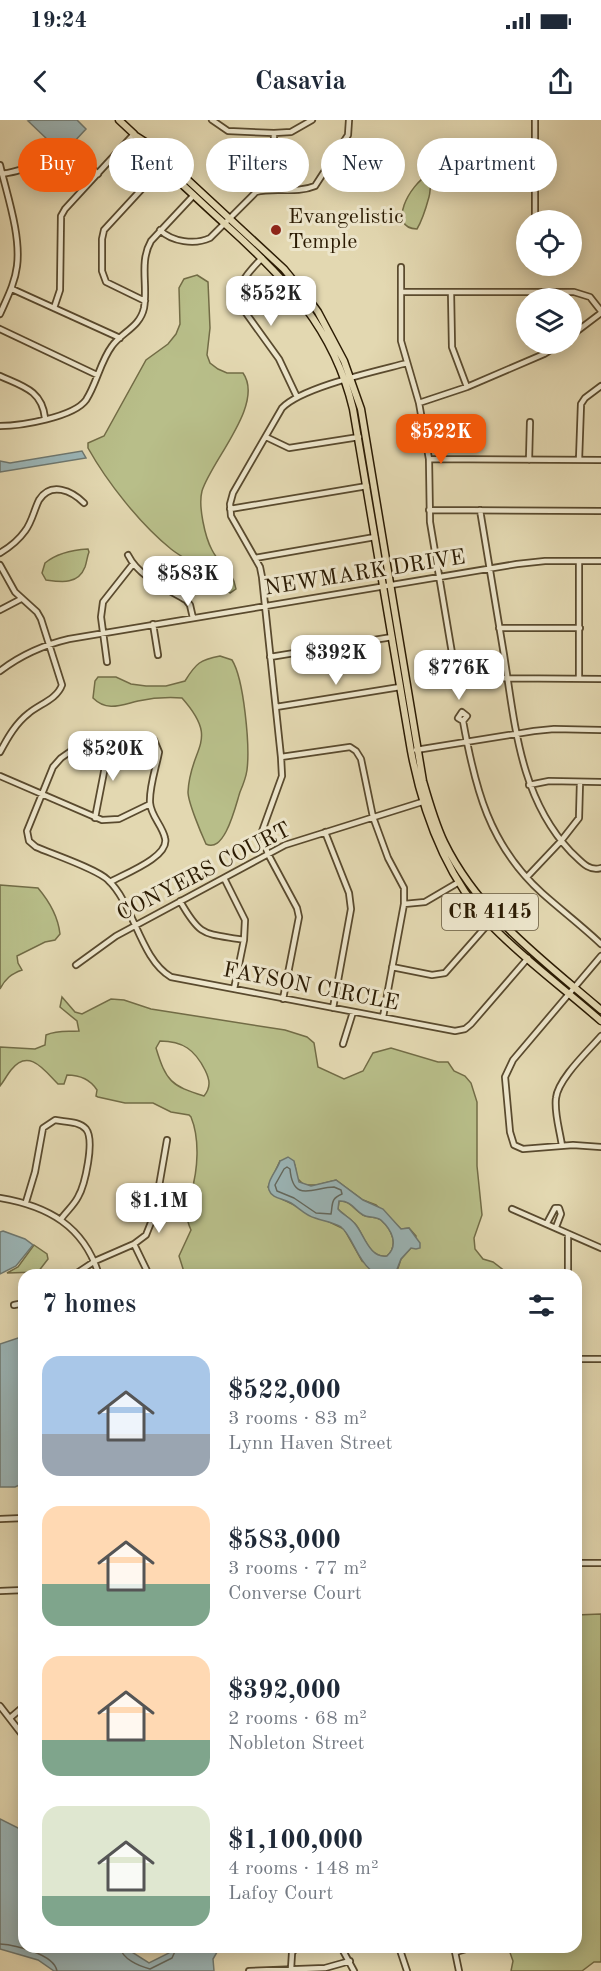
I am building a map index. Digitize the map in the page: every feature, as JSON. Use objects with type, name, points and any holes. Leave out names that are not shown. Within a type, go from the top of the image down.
[{"type":"main road","name":"CR 4145","points":[[119,120],[150,145],[224,224],[292,289],[312,315],[348,379],[375,537],[387,586],[400,687],[414,751],[444,842],[465,878],[492,914],[601,1020]]},
{"type":"main road","name":"CR 4145","points":[[134,134],[136,138]]},
{"type":"main road","name":"CR 4145","points":[[196,193],[230,218],[284,269],[310,301],[336,342],[366,435],[387,586],[422,802],[433,832],[459,882],[490,923],[528,958],[601,1010]]},
{"type":"main road","points":[[482,913],[492,914]]},
{"type":"main road","points":[[490,923],[503,925]]},
{"type":"street","points":[[212,120],[228,131],[274,133],[291,132],[312,120]]},
{"type":"street","points":[[309,189],[315,186],[348,135],[349,120]]},
{"type":"street","points":[[535,120],[536,210]]},
{"type":"street","points":[[274,133],[274,138]]},
{"type":"street","points":[[54,308],[60,290],[61,216],[65,208],[134,134]]},
{"type":"street","points":[[2,174],[26,168],[56,143],[69,147],[98,174]]},
{"type":"street","points":[[0,165],[17,245],[17,267],[12,289],[0,314]]},
{"type":"street","points":[[142,192],[109,224],[102,239],[102,272],[106,282],[144,301]]},
{"type":"street","points":[[160,230],[167,237],[175,240],[203,241],[210,238],[250,196],[259,192]]},
{"type":"street","points":[[0,426],[10,426],[64,414],[78,408],[86,400],[110,349],[139,321],[142,315],[144,257],[151,241],[196,193]]},
{"type":"street","points":[[262,258],[243,280],[240,288],[240,301],[243,309],[279,359],[297,397]]},
{"type":"street","points":[[401,267],[401,341],[419,403],[429,459],[429,510],[454,665],[462,676],[471,678],[601,679]]},
{"type":"street","points":[[12,289],[120,338]]},
{"type":"street","points":[[401,292],[574,292],[590,297],[601,312],[582,327]]},
{"type":"street","points":[[451,292],[452,347],[467,387]]},
{"type":"street","points":[[0,329],[97,375]]},
{"type":"street","points":[[419,403],[467,387],[544,354]]},
{"type":"street","points":[[283,999],[299,917],[297,908],[268,854],[261,834],[282,776],[281,758],[260,567],[233,522],[230,509],[233,493],[282,408],[297,397],[348,379],[407,363]]},
{"type":"street","points":[[0,376],[30,390],[38,397],[44,409],[45,418]]},
{"type":"street","points":[[579,460],[581,404],[601,386]]},
{"type":"street","points":[[529,460],[530,422]]},
{"type":"street","points":[[266,437],[289,448],[359,437]]},
{"type":"street","points":[[429,459],[601,460]]},
{"type":"street","points":[[230,509],[367,486]]},
{"type":"street","points":[[0,553],[20,538],[33,517],[39,501],[50,491],[64,489],[76,495],[84,504]]},
{"type":"street","points":[[429,510],[601,511]]},
{"type":"street","points":[[480,510],[516,734],[529,785],[561,841],[591,869],[601,868]]},
{"type":"street","points":[[255,558],[375,537]]},
{"type":"street","points":[[129,555],[133,564],[146,576],[186,600],[190,605],[193,618]]},
{"type":"street","points":[[579,561],[579,679]]},
{"type":"street","name":"NEWMARK DRIVE","points":[[0,671],[15,660],[50,643],[102,633],[532,562],[601,561]]},
{"type":"street","points":[[107,662],[102,633],[103,602],[133,564]]},
{"type":"street","points":[[0,565],[9,585],[37,612],[50,643],[62,685],[60,692],[30,712],[20,722],[0,752]]},
{"type":"street","points":[[0,610],[21,599]]},
{"type":"street","points":[[153,624],[158,655]]},
{"type":"street","points":[[499,628],[580,628]]},
{"type":"street","points":[[270,657],[392,637]]},
{"type":"street","points":[[276,707],[400,687]]},
{"type":"street","points":[[463,721],[475,783],[485,810],[506,849],[527,878],[601,944]]},
{"type":"street","points":[[414,751],[554,729],[601,730]]},
{"type":"street","points":[[140,735],[154,740],[159,752],[150,804],[165,839],[165,845],[161,853],[154,858],[110,882],[96,873],[36,847],[29,841],[27,831],[53,767],[61,758],[80,746],[110,741],[140,735]]},
{"type":"street","points":[[95,818],[110,741]]},
{"type":"street","points":[[281,758],[350,747],[361,759],[373,817],[388,858],[404,888],[404,904],[383,1017]]},
{"type":"street","points":[[0,776],[95,818],[109,821],[119,819],[150,804]]},
{"type":"street","points":[[529,785],[549,781],[601,782]]},
{"type":"street","points":[[527,878],[579,818],[580,782]]},
{"type":"street","name":"CONYERS COURT","points":[[76,965],[135,925],[285,845],[422,802]]},
{"type":"street","points":[[325,832],[349,893],[351,909],[333,1008]]},
{"type":"street","points":[[224,878],[245,920],[244,940],[234,989]]},
{"type":"street","name":"FAYSON CIRCLE","points":[[110,882],[157,966],[180,980],[455,1031],[465,1029],[528,958]]},
{"type":"street","points":[[404,904],[425,902],[459,882]]},
{"type":"street","points":[[180,901],[198,928],[211,934],[244,940]]},
{"type":"street","points":[[392,967],[432,975],[445,973],[490,923]]},
{"type":"street","points":[[601,957],[513,1060],[505,1077],[510,1132],[514,1145],[523,1149],[562,1146],[601,1147]]},
{"type":"street","points":[[343,1044],[353,1012]]},
{"type":"street","points":[[562,1146],[556,1100],[558,1091],[564,1080],[601,1036]]},
{"type":"street","points":[[26,1202],[35,1172],[43,1128],[55,1120],[80,1124],[91,1137],[88,1160],[78,1197],[61,1219]]},
{"type":"street","points":[[84,1269],[134,1244],[146,1235],[150,1226],[167,1140]]},
{"type":"street","points":[[0,1198],[26,1202],[61,1219],[81,1240],[97,1269]]},
{"type":"street","points":[[547,1223],[555,1208],[559,1208],[561,1214],[556,1227]]},
{"type":"street","points":[[512,1209],[601,1248]]},
{"type":"street","points":[[568,1234],[568,1269]]},
{"type":"street","points":[[134,1244],[146,1269]]},
{"type":"street","points":[[14,1305],[18,1304]]},
{"type":"street","points":[[582,1359],[601,1359]]},
{"type":"street","points":[[0,1519],[18,1518]]},
{"type":"street","points":[[582,1563],[601,1563]]},
{"type":"street","points":[[0,1591],[18,1590]]},
{"type":"street","points":[[0,1706],[18,1729]]},
{"type":"street","points":[[10,1718],[18,1711]]},
{"type":"street","points":[[291,1969],[292,1953]]},
{"type":"street","points":[[345,1953],[354,1971]]},
{"type":"street","points":[[401,1953],[407,1971]]},
{"type":"street","points":[[456,1953],[459,1971]]},
{"type":"street","points":[[249,1971],[334,1967],[350,1961]]},
{"type":"green space","points":[[417,184],[417,192],[430,192],[417,229],[408,227],[403,221],[402,214],[408,196]]},
{"type":"green space","points":[[197,275],[208,282],[210,328],[207,355],[210,363],[227,373],[243,373],[248,386],[242,416],[207,479],[201,497],[203,521],[209,544],[229,573],[236,589],[230,593],[206,571],[159,539],[114,488],[88,448],[88,443],[104,436],[146,360],[168,344],[176,334],[180,324],[179,288],[184,279]]},
{"type":"green space","points":[[88,549],[85,567],[74,580],[46,580],[42,573],[45,563],[65,553]]},
{"type":"green space","points":[[220,656],[232,660],[240,682],[247,730],[248,759],[245,778],[229,826],[219,842],[213,845],[206,844],[189,797],[190,777],[202,735],[194,713],[182,698],[149,699],[109,706],[93,698],[95,681],[98,677],[116,677],[131,684],[146,686],[166,686],[185,681],[199,663]]},
{"type":"green space","points":[[0,885],[38,888],[52,909],[60,934],[55,940],[45,942],[17,956],[22,970],[9,977],[0,989]]},
{"type":"green space","points":[[62,997],[75,1012],[82,1014],[111,999],[124,1000],[151,1009],[285,1030],[307,1037],[314,1043],[318,1067],[344,1079],[363,1071],[373,1053],[391,1048],[438,1062],[448,1062],[454,1071],[465,1076],[471,1083],[477,1102],[477,1166],[482,1215],[474,1238],[475,1249],[483,1259],[493,1262],[502,1269],[393,1269],[398,1268],[401,1259],[411,1248],[414,1248],[416,1236],[409,1228],[401,1229],[376,1205],[363,1200],[336,1180],[317,1185],[304,1185],[297,1178],[295,1165],[280,1161],[268,1187],[282,1199],[344,1229],[362,1261],[373,1269],[183,1269],[179,1256],[191,1230],[187,1212],[197,1155],[196,1135],[189,1115],[171,1112],[153,1103],[125,1103],[98,1097],[96,1096],[97,1090],[91,1083],[76,1076],[67,1075],[64,1084],[58,1084],[36,1063],[30,1061],[18,1063],[0,1086],[0,1047],[35,1049],[45,1045],[46,1035],[79,1031],[77,1021],[60,1007]],"holes":[[[160,1041],[182,1045],[197,1057],[209,1080],[208,1090],[204,1096],[184,1089],[171,1081],[167,1075],[156,1048]]]},
{"type":"green space","points":[[339,1201],[346,1202],[363,1215],[379,1219],[385,1224],[393,1238],[393,1247],[387,1256],[381,1256],[371,1250],[352,1220],[338,1209]]},
{"type":"green space","points":[[34,1245],[47,1254],[48,1259],[40,1269],[18,1269],[18,1273],[7,1273],[18,1267]]},
{"type":"green space","points":[[601,1614],[601,1962],[594,1962],[582,1971],[511,1971],[513,1961],[510,1953],[582,1953],[582,1615]]},
{"type":"water","points":[[77,120],[86,129],[78,138],[46,138],[28,121]]},
{"type":"water","points":[[82,451],[86,458],[0,472],[0,461],[10,463]]},
{"type":"water","points":[[288,1157],[294,1161],[299,1182],[311,1186],[336,1180],[363,1200],[383,1209],[401,1229],[409,1228],[420,1243],[420,1248],[411,1248],[401,1259],[397,1269],[370,1269],[341,1227],[309,1216],[291,1203],[275,1197],[270,1193],[269,1183],[280,1161]],"holes":[[[339,1201],[349,1204],[363,1215],[379,1219],[385,1224],[393,1238],[393,1247],[387,1256],[376,1254],[354,1223],[338,1209]]]},
{"type":"water","points":[[0,1232],[25,1239],[33,1245],[16,1266],[0,1274]]},
{"type":"water","points":[[18,1338],[18,1486],[15,1487],[0,1487],[0,1344]]},
{"type":"water","points":[[0,1819],[18,1828],[18,1953],[133,1953],[149,1963],[169,1953],[216,1953],[213,1959],[214,1971],[54,1971],[38,1960],[0,1949]]},
{"type":"place","name":"Evangelistic Temple","points":[[276,230]]}]
